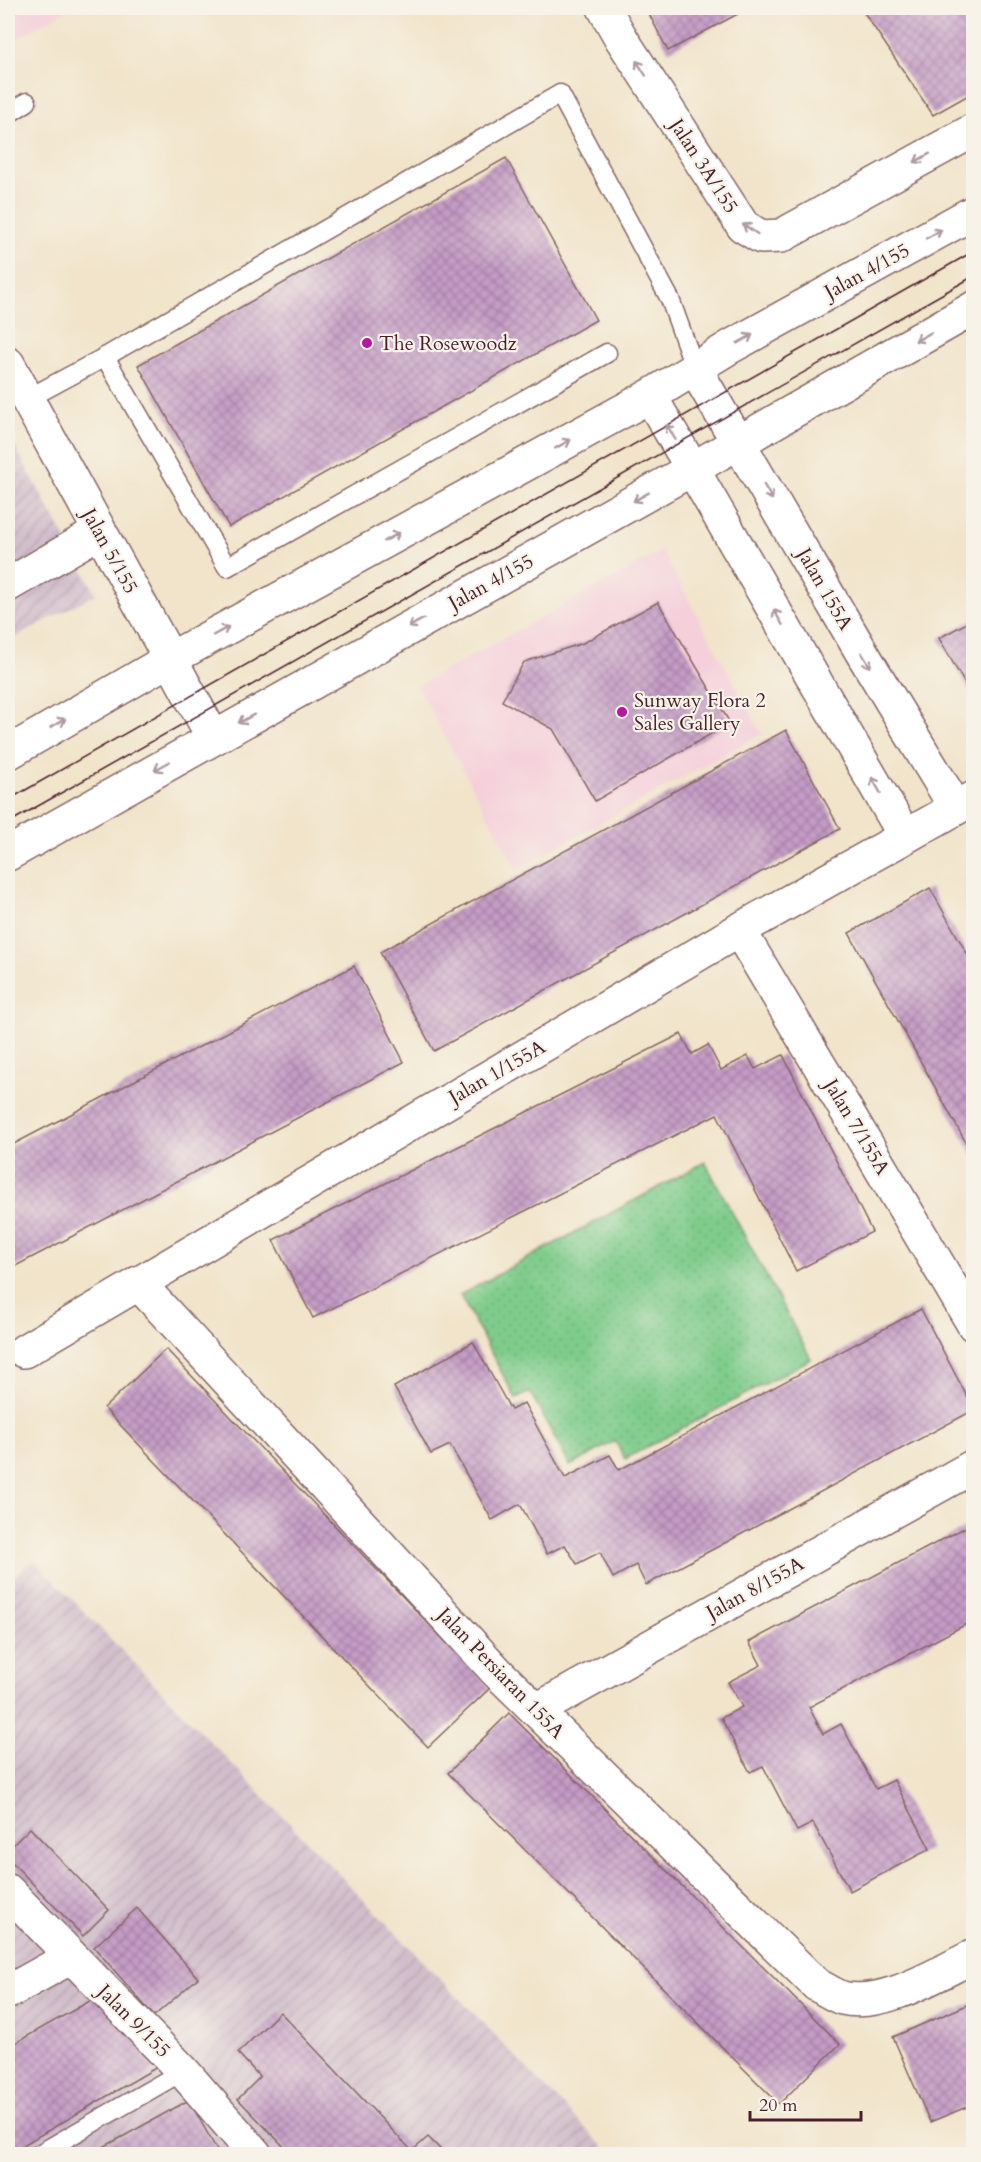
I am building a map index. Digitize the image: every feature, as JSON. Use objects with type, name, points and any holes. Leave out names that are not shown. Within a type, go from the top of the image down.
[{"type":"street","name":"Jalan 3A/155","points":[[604,8],[621,38],[743,225],[761,237],[782,236],[974,130]]},
{"type":"street","name":"Jalan 4/155","points":[[8,753],[170,659],[650,396],[730,347],[974,213]]},
{"type":"street","name":"Jalan 4/155","points":[[8,854],[974,308]]},
{"type":"street","name":"Jalan 5/155","points":[[8,364],[213,737]]},
{"type":"street","name":"Jalan 155A","points":[[695,369],[864,656],[965,803]]},
{"type":"street","points":[[650,396],[906,836]]},
{"type":"street","points":[[8,585],[99,532]]},
{"type":"street","name":"Jalan 1/155A","points":[[24,1351],[739,930],[965,803]]},
{"type":"street","name":"Jalan 7/155A","points":[[739,930],[974,1325]]},
{"type":"street","name":"Jalan Persiaran 155A","points":[[138,1283],[497,1672],[817,1985],[841,1997],[869,2000],[902,1990],[974,1956]]},
{"type":"street","name":"Jalan 8/155A","points":[[537,1710],[974,1466]]},
{"type":"street","name":"Jalan 9/155","points":[[8,1891],[183,2071],[255,2154]]},
{"type":"street","points":[[8,1992],[71,1957]]},
{"type":"lane","points":[[27,399],[105,357],[560,94],[670,299],[695,369]]},
{"type":"lane","points":[[8,114],[27,102]]},
{"type":"lane","points":[[105,357],[227,567],[607,353]]},
{"type":"lane","points":[[39,2154],[183,2071]]},
{"type":"shaded area","points":[[8,8],[70,8],[8,43]]},
{"type":"shaded area","points":[[8,434],[96,594],[8,641]]},
{"type":"shaded area","points":[[662,551],[762,734],[517,869],[417,686]]},
{"type":"shaded area","points":[[34,1560],[610,2154],[8,2154],[8,1582]]},
{"type":"green space","points":[[705,1162],[811,1359],[625,1459],[615,1441],[570,1466],[530,1392],[516,1399],[460,1295]]},
{"type":"building","points":[[646,8],[749,8],[668,51]]},
{"type":"building","points":[[861,8],[974,8],[974,92],[933,115]]},
{"type":"building","name":"The Rosewoodz","points":[[506,158],[596,320],[229,527],[138,365]]},
{"type":"building","name":"Sunway Flora 2 Sales Gallery","points":[[658,602],[730,723],[595,801],[553,729],[502,701],[524,662],[583,643]]},
{"type":"building","points":[[974,619],[974,700],[939,638]]},
{"type":"building","points":[[786,730],[840,829],[434,1051],[380,952]]},
{"type":"building","points":[[930,888],[974,966],[974,1157],[849,933]]},
{"type":"building","points":[[354,966],[404,1062],[8,1270],[8,1147]]},
{"type":"building","points":[[681,1034],[692,1054],[708,1045],[721,1070],[748,1056],[755,1069],[783,1055],[872,1232],[796,1271],[717,1114],[313,1318],[273,1240]]},
{"type":"building","points":[[921,1309],[974,1410],[646,1585],[636,1565],[613,1578],[600,1552],[577,1564],[565,1545],[547,1554],[520,1504],[492,1520],[450,1445],[431,1454],[394,1387],[473,1342],[511,1410],[524,1403],[565,1478],[610,1455],[619,1470]]},
{"type":"building","points":[[166,1349],[490,1688],[428,1747],[104,1408]]},
{"type":"building","points":[[966,1527],[974,1542],[974,1620],[809,1707],[823,1734],[841,1724],[876,1789],[894,1780],[930,1849],[850,1891],[813,1823],[797,1831],[763,1766],[750,1772],[721,1718],[742,1707],[728,1682],[761,1665],[749,1642]]},
{"type":"building","points":[[509,1713],[840,2044],[779,2104],[448,1773]]},
{"type":"building","points":[[30,1828],[109,1910],[83,1936],[8,1858],[8,1850]]},
{"type":"building","points":[[137,1908],[198,1978],[154,2016],[94,1947]]},
{"type":"building","points":[[97,1997],[164,2063],[8,2154],[8,2047]]},
{"type":"building","points":[[974,2002],[974,2104],[930,2122],[893,2037]]},
{"type":"building","points":[[280,2012],[412,2151],[428,2137],[445,2154],[352,2154],[350,2152],[348,2154],[291,2154],[238,2099],[260,2077],[238,2053]]},
{"type":"building","points":[[189,2100],[219,2154],[90,2154],[124,2136]]},
{"type":"tram line","points":[[8,800],[974,251]]},
{"type":"tram line","points":[[8,823],[974,276]]},
{"type":"place","name":"The Rosewoodz","points":[[367,343]]},
{"type":"place","name":"Sunway Flora 2 Sales Gallery","points":[[622,712]]}]
